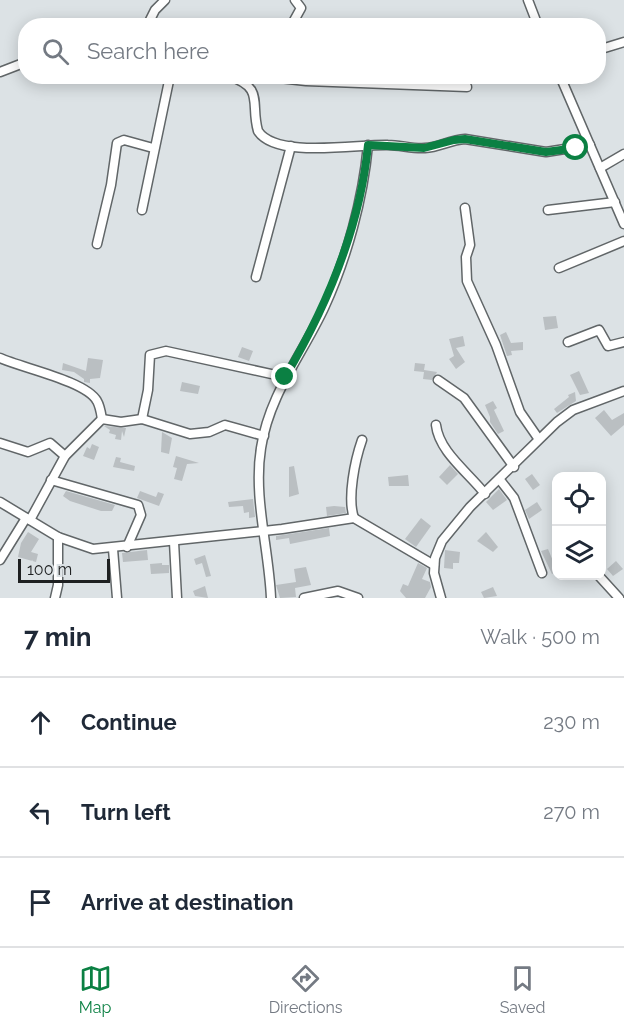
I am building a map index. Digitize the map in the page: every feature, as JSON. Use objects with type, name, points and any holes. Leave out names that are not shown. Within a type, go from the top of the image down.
[{"type":"street","points":[[153,18],[165,0]]},
{"type":"street","points":[[295,18],[301,8],[296,0]]},
{"type":"street","points":[[528,0],[535,18]]},
{"type":"street","points":[[606,48],[624,42]]},
{"type":"street","points":[[0,72],[18,65]]},
{"type":"street","points":[[142,210],[153,148],[168,84]]},
{"type":"street","points":[[244,84],[248,86],[256,101],[256,125],[261,137],[277,144],[424,148],[465,139],[546,152],[590,145]]},
{"type":"street","points":[[386,84],[467,87]]},
{"type":"street","points":[[563,84],[624,224]]},
{"type":"street","points":[[97,244],[111,186],[117,143],[124,140],[153,148]]},
{"type":"street","points":[[271,598],[259,486],[264,436],[273,405],[285,377],[312,331],[335,281],[359,199],[368,145]]},
{"type":"street","points":[[256,277],[291,146]]},
{"type":"street","points":[[600,168],[624,154]]},
{"type":"street","points":[[548,210],[615,202]]},
{"type":"street","points":[[465,208],[470,244],[466,257],[466,281],[496,345],[520,412],[538,438]]},
{"type":"street","points":[[559,268],[624,241]]},
{"type":"street","points":[[568,342],[600,330],[608,346],[624,342]]},
{"type":"street","points":[[142,419],[148,390],[150,355],[154,352],[166,351],[285,377]]},
{"type":"street","points":[[0,358],[28,370],[56,376],[84,390],[96,399],[102,419]]},
{"type":"street","points":[[438,380],[464,398],[514,467]]},
{"type":"street","points":[[441,598],[434,565],[442,541],[470,507],[514,467],[538,438],[573,410],[624,391]]},
{"type":"street","points":[[102,419],[121,422],[142,419],[190,434],[209,432],[225,425],[264,436]]},
{"type":"street","points":[[0,560],[28,519],[65,456],[102,419]]},
{"type":"street","points":[[436,424],[439,437],[446,449],[485,494]]},
{"type":"street","points":[[354,518],[351,507],[356,458],[362,440]]},
{"type":"street","points":[[0,444],[28,452],[50,443],[65,456]]},
{"type":"street","points":[[51,480],[138,505],[141,515],[127,547]]},
{"type":"street","points":[[500,480],[514,498],[542,573]]},
{"type":"street","points":[[0,502],[58,537],[82,547],[113,549],[354,518],[434,565]]},
{"type":"street","points":[[55,598],[58,585],[58,537]]},
{"type":"street","points":[[174,542],[177,598]]},
{"type":"street","points":[[113,549],[117,598]]},
{"type":"street","points":[[603,580],[619,598]]},
{"type":"street","points":[[304,598],[338,591],[358,598]]},
{"type":"building","points":[[556,316],[558,328],[545,330],[543,317]]},
{"type":"building","points":[[506,332],[511,343],[523,342],[523,350],[511,351],[512,355],[507,356],[500,335]]},
{"type":"building","points":[[463,336],[465,346],[456,348],[465,362],[456,369],[449,359],[454,356],[449,339]]},
{"type":"building","points":[[242,347],[253,351],[249,361],[238,357]]},
{"type":"building","points":[[88,358],[103,360],[100,378],[90,379],[90,383],[84,382],[84,379],[74,372],[62,370],[63,363],[86,371]]},
{"type":"building","points":[[415,363],[425,364],[424,370],[437,372],[432,380],[423,379],[424,372],[414,371]]},
{"type":"building","points":[[579,371],[589,393],[580,395],[570,375]]},
{"type":"building","points":[[182,382],[200,386],[198,394],[180,391]]},
{"type":"building","points":[[575,392],[576,401],[557,413],[554,409],[569,397],[568,395]]},
{"type":"building","points":[[493,401],[497,408],[494,410],[504,431],[498,434],[490,422],[485,405]]},
{"type":"building","points":[[604,410],[612,420],[624,413],[624,425],[611,436],[595,418]]},
{"type":"building","points":[[104,426],[126,428],[124,437],[122,431],[121,440],[115,439],[116,435],[109,433],[110,430]]},
{"type":"building","points":[[162,432],[172,438],[169,454],[161,452]]},
{"type":"building","points":[[92,444],[99,447],[94,460],[83,456],[87,447],[90,449]]},
{"type":"building","points":[[176,456],[199,463],[187,464],[182,481],[174,479],[177,468],[173,467]]},
{"type":"building","points":[[116,457],[121,458],[120,462],[135,466],[134,471],[113,467]]},
{"type":"building","points":[[450,465],[458,474],[447,485],[439,477]]},
{"type":"building","points":[[294,466],[299,494],[289,497],[289,467]]},
{"type":"building","points":[[532,474],[540,485],[533,490],[525,479]]},
{"type":"building","points":[[408,475],[409,486],[389,486],[388,477]]},
{"type":"building","points":[[499,489],[507,500],[493,510],[486,502]]},
{"type":"building","points":[[66,491],[115,505],[112,511],[101,511],[70,501],[63,496]]},
{"type":"building","points":[[140,491],[156,497],[158,492],[164,494],[159,506],[137,498]]},
{"type":"building","points":[[253,499],[255,517],[249,518],[249,512],[244,513],[243,506],[229,507],[228,502]]},
{"type":"building","points":[[537,502],[542,510],[529,519],[525,510]]},
{"type":"building","points":[[326,507],[345,507],[346,513],[327,516]]},
{"type":"building","points":[[421,518],[431,526],[416,547],[405,539]]},
{"type":"building","points":[[329,528],[330,536],[290,544],[289,538],[276,540],[276,536]]},
{"type":"building","points":[[28,532],[39,539],[31,552],[38,554],[36,562],[18,557],[21,543]]},
{"type":"building","points":[[486,532],[498,547],[493,552],[477,541]]},
{"type":"building","points":[[548,549],[552,559],[552,574],[541,551]]},
{"type":"building","points":[[147,550],[148,560],[123,562],[122,553]]},
{"type":"building","points":[[445,550],[460,552],[459,563],[453,563],[453,569],[444,568]]},
{"type":"building","points":[[205,555],[211,576],[206,577],[202,563],[196,565],[194,559]]},
{"type":"building","points":[[616,561],[623,569],[613,576],[607,569]]},
{"type":"building","points":[[162,563],[162,565],[169,565],[169,573],[151,574],[150,564]]},
{"type":"building","points":[[418,563],[427,568],[422,579],[430,582],[431,587],[425,598],[406,598],[400,591],[403,584],[408,586]]},
{"type":"building","points":[[306,567],[311,585],[295,588],[296,597],[280,598],[276,585],[296,582],[294,569]]},
{"type":"building","points":[[205,586],[208,598],[195,596],[193,591]]},
{"type":"building","points":[[493,587],[497,596],[484,598],[481,592]]},
{"type":"route","points":[[285,377],[324,308],[335,281],[359,199],[368,145],[424,148],[465,139],[546,152],[576,148]]}]
